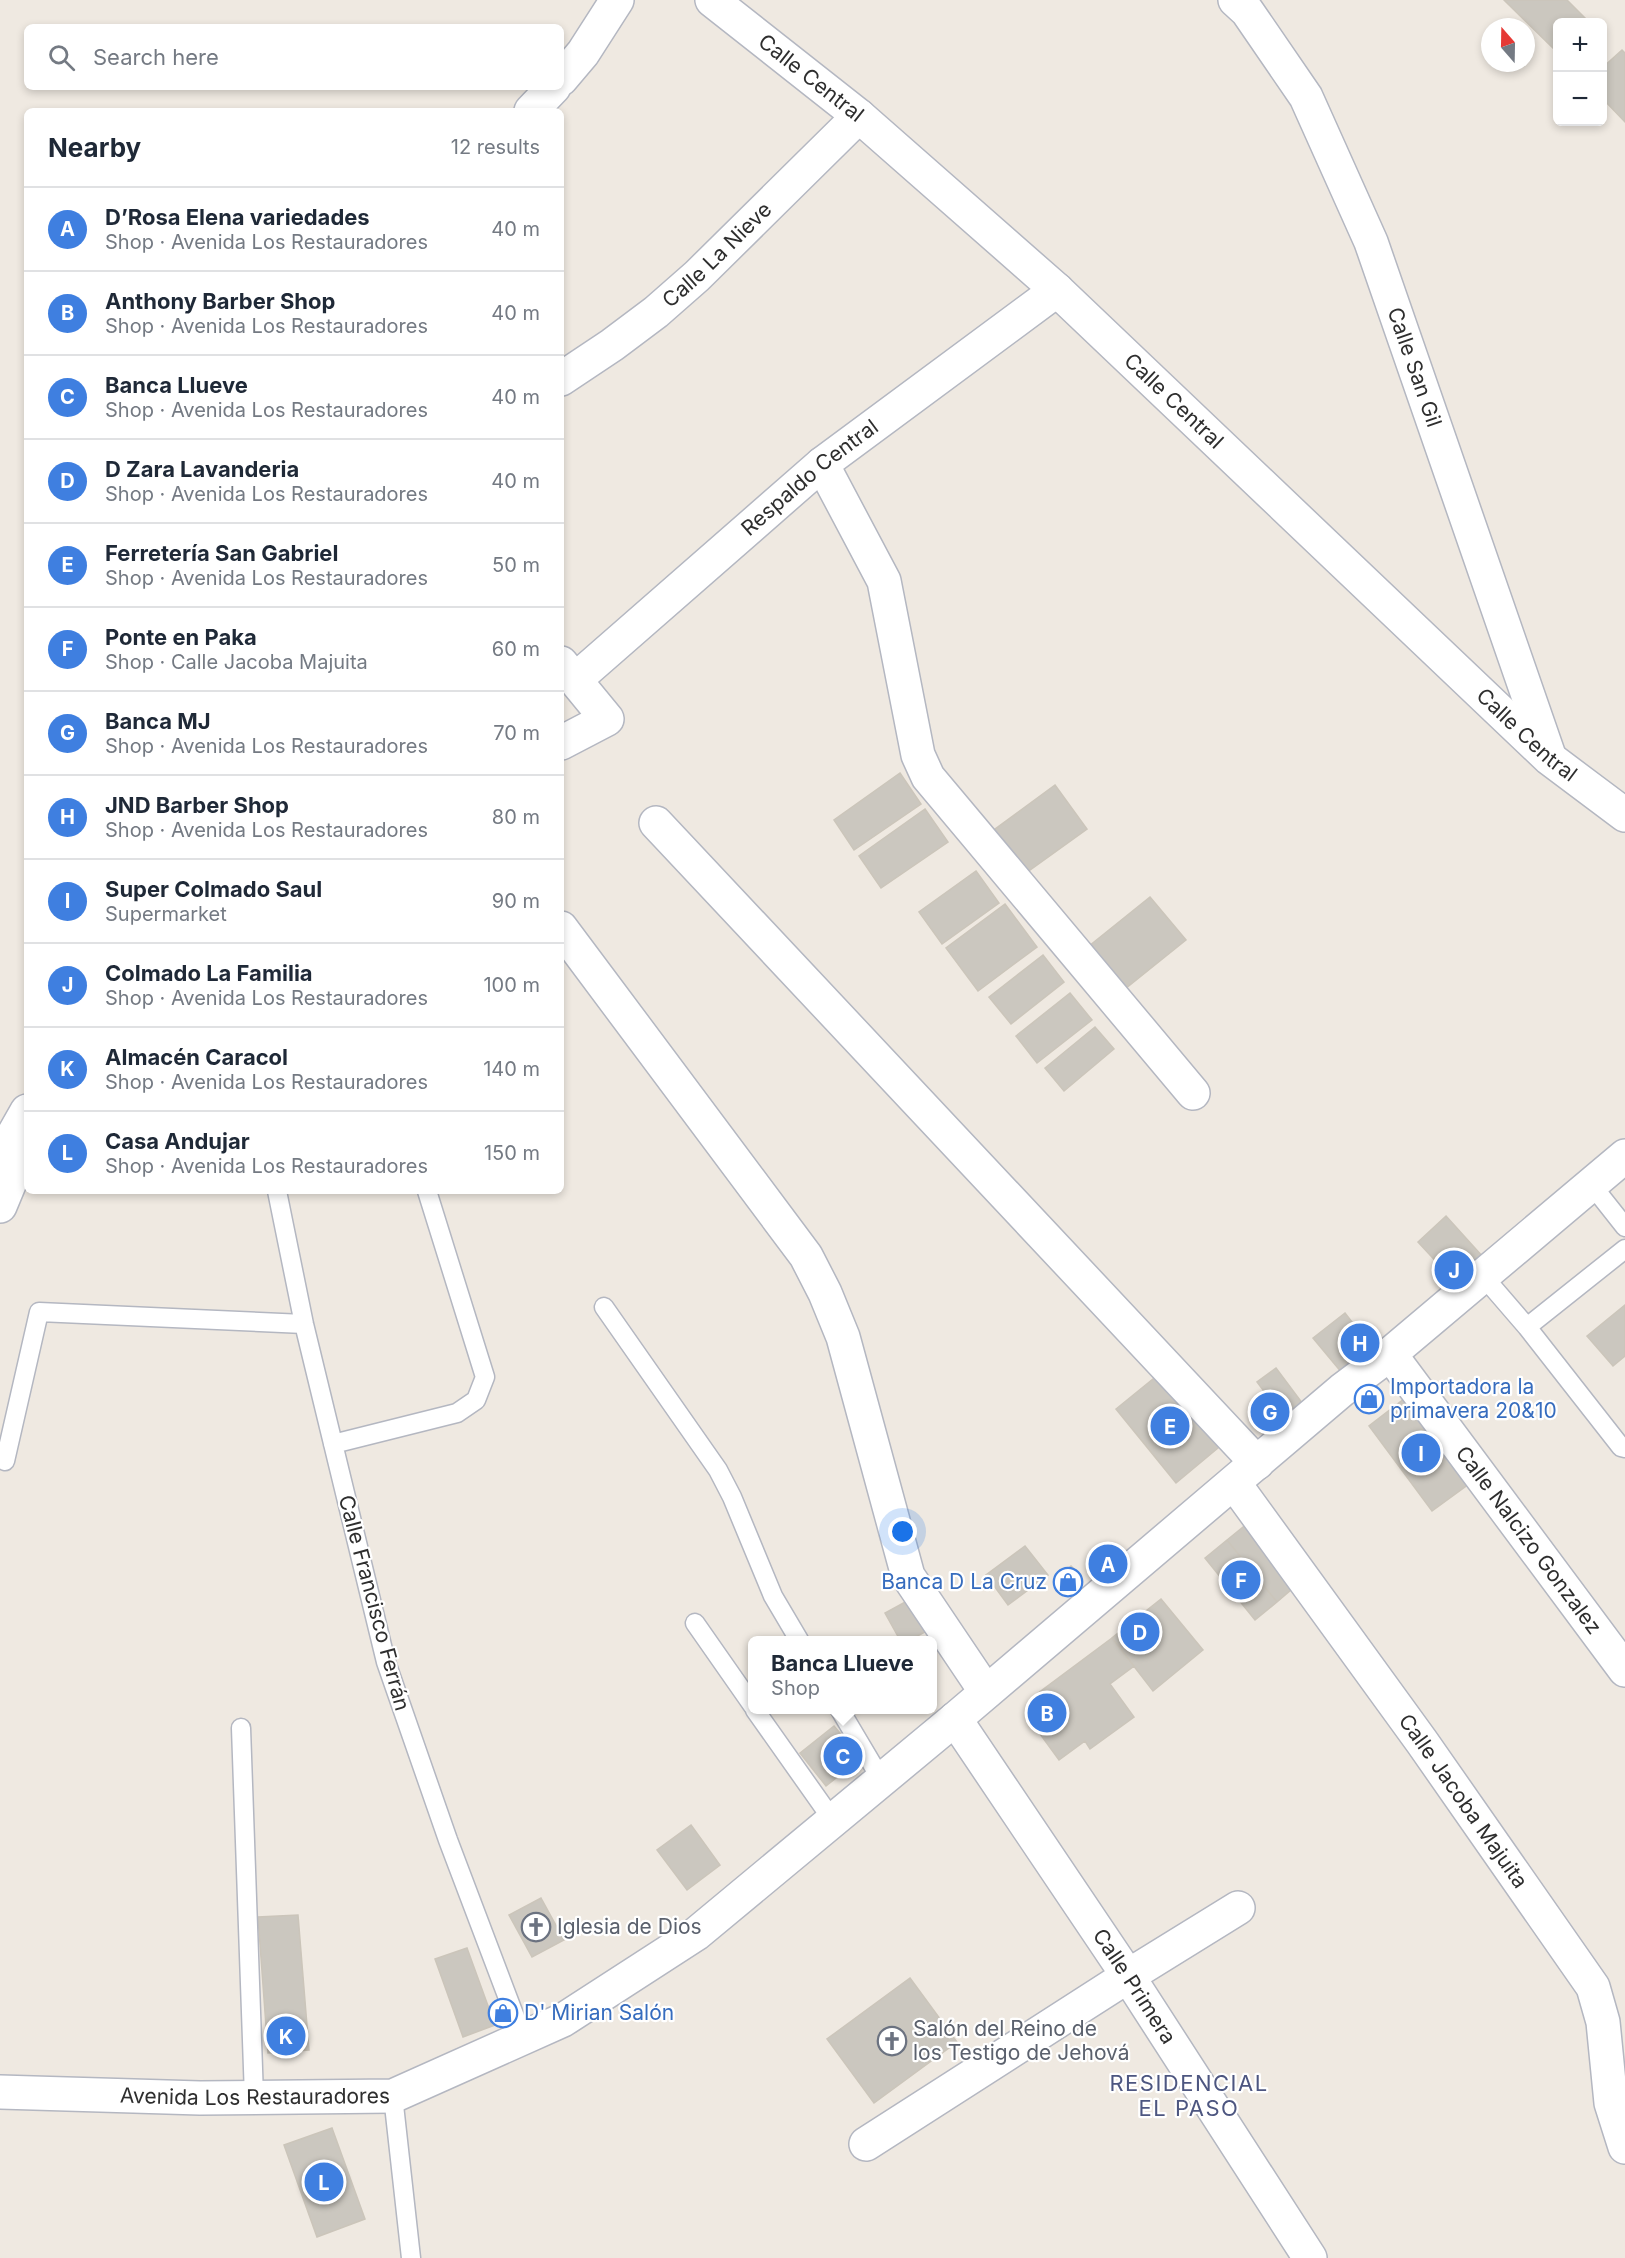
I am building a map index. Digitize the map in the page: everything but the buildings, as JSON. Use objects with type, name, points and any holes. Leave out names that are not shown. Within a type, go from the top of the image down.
[{"type":"street","points":[[564,75],[583,52],[617,0]]},
{"type":"street","name":"Calle Central","points":[[712,0],[859,116],[1056,290],[1549,758],[1625,815]]},
{"type":"street","name":"Calle San Gil","points":[[1235,0],[1247,11],[1306,97],[1371,242],[1549,758]]},
{"type":"street","points":[[534,108],[551,90]]},
{"type":"street","name":"Calle La Nieve","points":[[564,377],[656,312],[696,276],[859,116]]},
{"type":"street","name":"Respaldo Central","points":[[568,671],[822,464],[1056,290]]},
{"type":"street","points":[[822,464],[884,581],[918,755],[928,777],[1193,1093]]},
{"type":"street","points":[[564,741],[607,719],[568,671]]},
{"type":"street","name":"Calle Jacoba Majuita","points":[[656,823],[1245,1473],[1422,1742],[1586,1977],[1596,1996],[1614,2016],[1611,2103],[1625,2147]]},
{"type":"street","points":[[564,932],[806,1256],[825,1293],[843,1337],[908,1576],[986,1692]]},
{"type":"street","points":[[0,1206],[15,1170],[12,1139],[24,1117]]},
{"type":"street","name":"Avenida Los Restauradores","points":[[0,2092],[200,2098],[393,2096],[563,2020],[696,1934],[955,1719],[1342,1390],[1389,1354],[1625,1156]]},
{"type":"street","name":"Calle Nalcizo Gonzalez","points":[[1389,1354],[1625,1670]]},
{"type":"street","name":"Calle Primera","points":[[955,1719],[1128,1976],[1310,2258]]},
{"type":"street","points":[[866,2144],[1238,1908]]},
{"type":"lane","points":[[1591,1184],[1625,1227]]},
{"type":"lane","name":"Calle Francisco Ferrán","points":[[278,1194],[304,1324],[386,1662],[452,1850],[523,2038]]},
{"type":"lane","points":[[333,1444],[457,1413],[476,1400],[485,1377],[428,1194]]},
{"type":"lane","points":[[1527,1327],[1625,1249]]},
{"type":"lane","points":[[1483,1276],[1527,1327],[1621,1448],[1625,1448]]},
{"type":"lane","points":[[604,1307],[718,1470],[732,1497],[773,1596],[796,1636]]},
{"type":"lane","points":[[5,1461],[39,1312],[304,1324]]},
{"type":"lane","points":[[695,1623],[748,1699]]},
{"type":"lane","points":[[758,1714],[832,1819]]},
{"type":"lane","points":[[842,1714],[881,1779]]},
{"type":"lane","points":[[241,1728],[254,2097]]},
{"type":"lane","points":[[393,2096],[411,2258]]},
{"type":"place","name":"Colmado La Familia","points":[[1454,1270]]},
{"type":"place","name":"JND Barber Shop","points":[[1360,1343]]},
{"type":"place","name":"Importadora la primavera 20&10","points":[[1369,1399]]},
{"type":"place","name":"Banca MJ","points":[[1270,1412]]},
{"type":"place","name":"Ferretería San Gabriel","points":[[1170,1426]]},
{"type":"place","name":"Super Colmado Saul","points":[[1421,1453]]},
{"type":"place","name":"D’Rosa Elena variedades","points":[[1108,1564]]},
{"type":"place","name":"Ponte en Paka","points":[[1241,1580]]},
{"type":"place","name":"Banca D La Cruz","points":[[1068,1582]]},
{"type":"place","name":"D Zara Lavanderia","points":[[1140,1632]]},
{"type":"place","name":"Anthony Barber Shop","points":[[1047,1713]]},
{"type":"place","name":"Banca Llueve","points":[[843,1756]]},
{"type":"place","name":"Iglesia de Dios","points":[[536,1927]]},
{"type":"place","name":"D' Mirian Salón","points":[[503,2013]]},
{"type":"place","name":"Almacén Caracol","points":[[286,2036]]},
{"type":"place","name":"Salón del Reino de los Testigo de Jehová","points":[[892,2041]]},
{"type":"place","name":"Casa Andujar","points":[[324,2182]]},
{"type":"district","name":"RESIDENCIAL EL PASO","points":[[1189,2096]]}]
